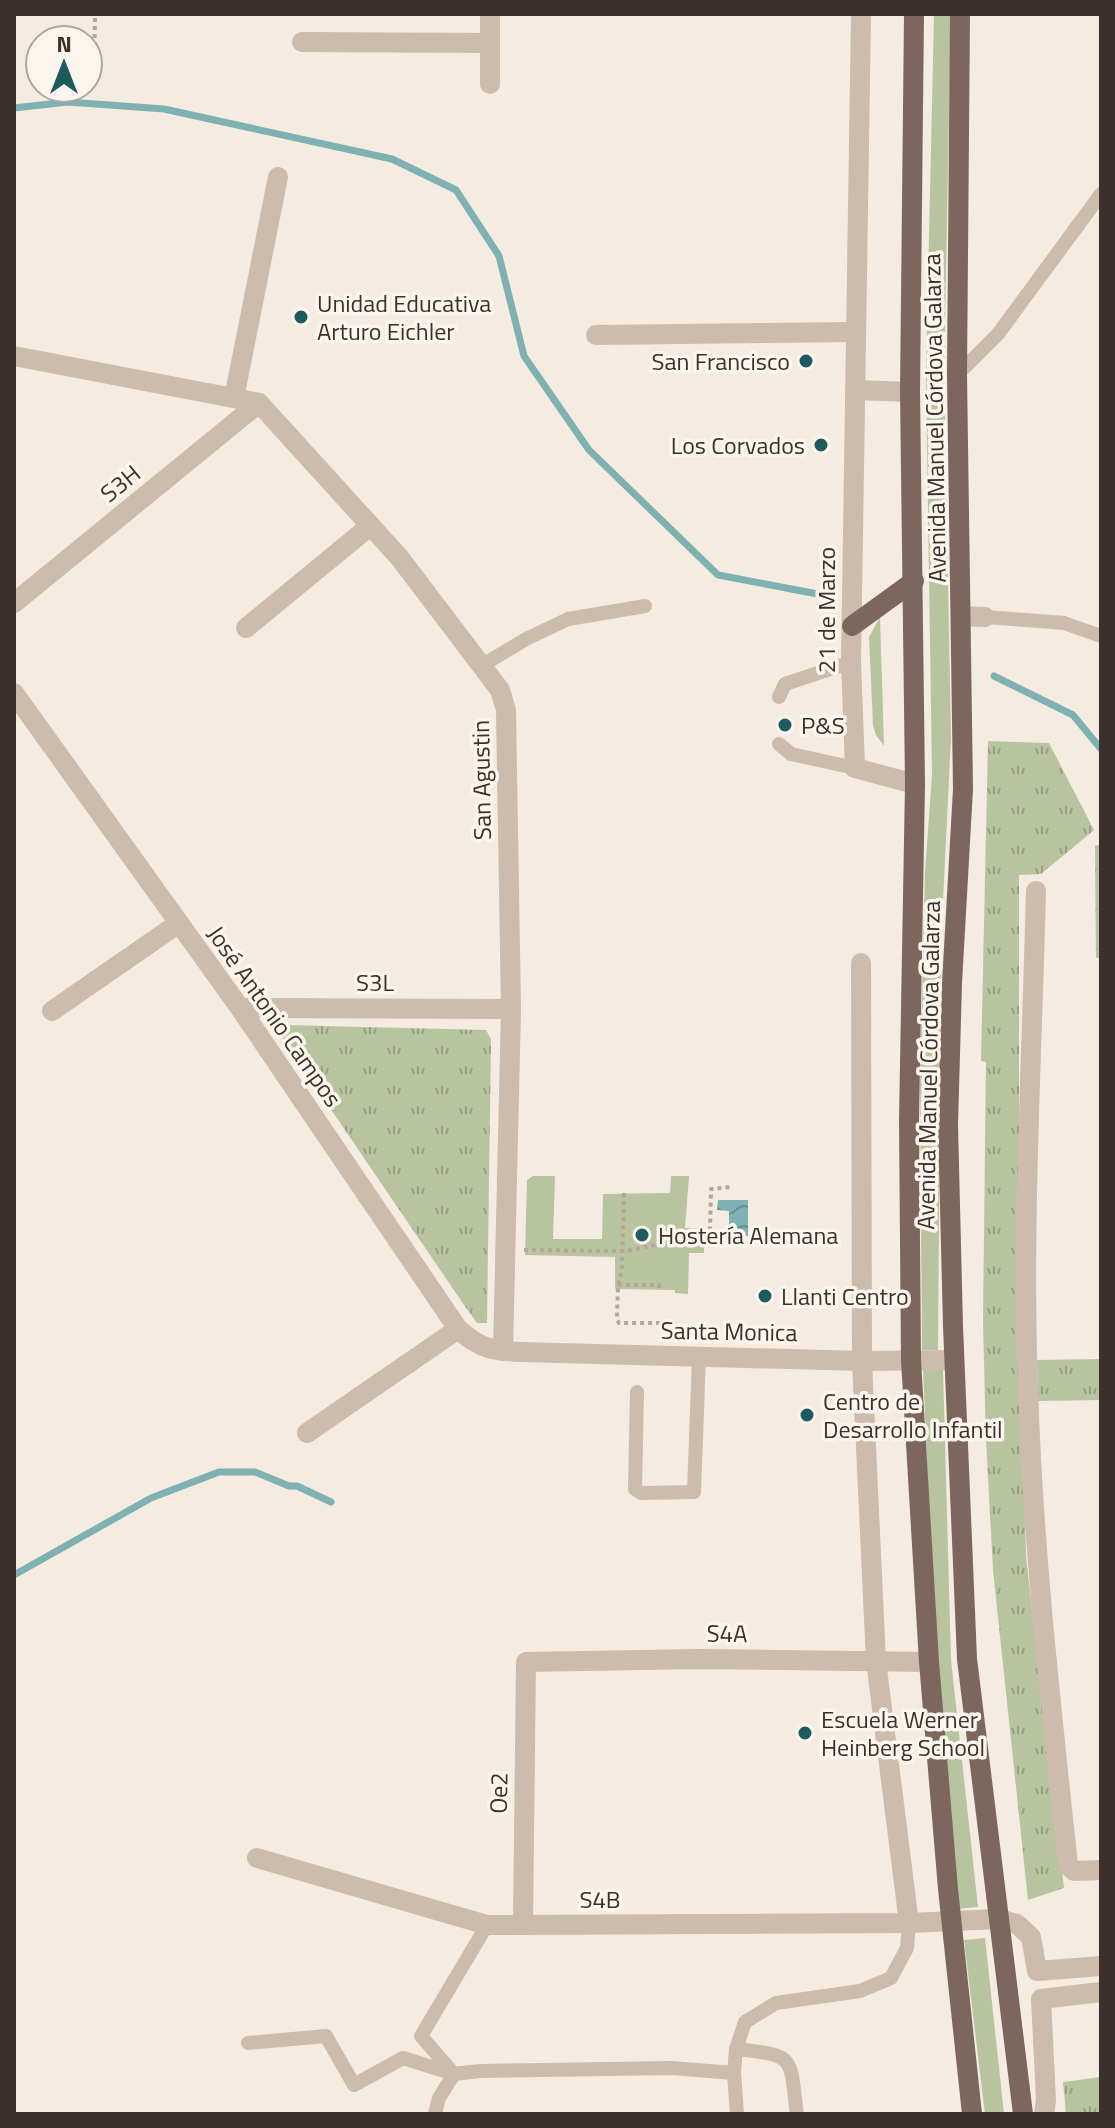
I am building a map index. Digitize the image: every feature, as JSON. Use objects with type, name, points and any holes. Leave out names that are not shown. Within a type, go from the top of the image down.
[{"type":"main road","name":"Avenida Manuel Córdova Galarza","points":[[914,14],[910,392],[915,784],[909,1121],[911,1360],[929,1662],[972,2114]]},
{"type":"main road","name":"Avenida Manuel Córdova Galarza","points":[[960,14],[957,375],[963,789],[948,1125],[954,1360],[967,1659],[1023,2114]]},
{"type":"main road","points":[[852,626],[914,581]]},
{"type":"street","points":[[490,14],[490,84]]},
{"type":"street","name":"21 de Marzo","points":[[855,768],[851,662],[861,14]]},
{"type":"street","points":[[302,42],[490,43]]},
{"type":"street","points":[[234,398],[278,177]]},
{"type":"street","points":[[596,335],[856,332]]},
{"type":"street","points":[[14,356],[259,403]]},
{"type":"street","points":[[855,390],[910,392]]},
{"type":"street","name":"San Agustin","points":[[259,403],[399,557],[500,690],[506,710],[511,1009],[503,1351]]},
{"type":"street","name":"S3H","points":[[14,603],[259,403]]},
{"type":"street","points":[[246,628],[370,526]]},
{"type":"street","points":[[962,616],[985,617]]},
{"type":"street","name":"José Antonio Campos","points":[[14,693],[240,1008],[458,1329],[474,1343],[503,1351]]},
{"type":"street","points":[[855,768],[915,784]]},
{"type":"street","points":[[1036,891],[1027,1262],[1028,1388],[1040,1608],[1068,1865],[1074,1871],[1101,1870]]},
{"type":"street","points":[[52,1011],[179,923]]},
{"type":"street","points":[[861,963],[862,1361],[876,1661],[909,1923]]},
{"type":"street","name":"S3L","points":[[240,1008],[511,1009]]},
{"type":"street","points":[[307,1433],[458,1329]]},
{"type":"street","name":"Santa Monica","points":[[503,1351],[862,1361],[954,1360]]},
{"type":"street","name":"S4A","points":[[526,1662],[699,1659],[929,1662]]},
{"type":"street","name":"Oe2","points":[[523,1925],[526,1662]]},
{"type":"street","name":"S4B","points":[[257,1858],[487,1925],[909,1923],[999,1919]]},
{"type":"street","points":[[999,1919],[1017,1924],[1031,1937],[1041,1999],[1044,2114]]},
{"type":"street","points":[[1037,1971],[1101,1966]]},
{"type":"street","points":[[1041,1999],[1101,1992]]},
{"type":"lane","points":[[957,375],[998,334],[1101,194]]},
{"type":"lane","points":[[481,666],[568,619],[645,606]]},
{"type":"lane","points":[[985,617],[1064,623],[1101,636]]},
{"type":"lane","points":[[779,697],[785,684],[851,662]]},
{"type":"lane","points":[[779,744],[791,754],[855,768]]},
{"type":"lane","points":[[637,1392],[635,1489],[641,1493],[694,1492],[699,1356]]},
{"type":"lane","points":[[737,2114],[736,2049],[745,2022],[776,2003],[860,1991],[891,1978],[907,1948],[909,1923]]},
{"type":"lane","points":[[454,2074],[421,2036],[487,1925]]},
{"type":"lane","points":[[248,2043],[326,2036],[354,2085],[403,2058],[454,2074],[672,2068],[734,2073]]},
{"type":"lane","points":[[736,2049],[778,2054],[786,2059],[791,2068],[797,2114]]},
{"type":"lane","points":[[435,2114],[439,2098],[454,2074]]},
{"type":"path","points":[[522,1250],[645,1249],[676,1241],[686,1232],[710,1232],[711,1189],[731,1187]]},
{"type":"path","points":[[624,1193],[617,1319],[619,1323],[678,1323]]},
{"type":"path","points":[[618,1285],[659,1285],[659,1289]]},
{"type":"green space","points":[[934,14],[951,14],[944,373],[951,738],[941,942],[938,1350],[922,1350],[920,1077],[925,872],[932,775],[926,374]]},
{"type":"green space","points":[[880,617],[884,746],[873,725],[869,637]]},
{"type":"green space","points":[[988,741],[1049,743],[1094,830],[1041,874],[1019,875],[1019,1262],[1026,1556],[1064,1888],[1028,1900],[993,1570],[986,1440],[983,1321],[986,1062],[981,1061]]},
{"type":"green space","points":[[1101,844],[1101,958],[1096,958],[1095,846]]},
{"type":"green space","points":[[280,1027],[486,1030],[491,1039],[487,1323],[477,1323],[464,1305],[281,1036]]},
{"type":"green space","points":[[533,1176],[555,1176],[553,1239],[602,1239],[603,1194],[670,1193],[671,1176],[689,1176],[685,1228],[705,1229],[704,1253],[689,1253],[688,1294],[675,1293],[675,1290],[615,1289],[615,1257],[525,1255],[527,1180]]},
{"type":"green space","points":[[1101,1359],[1101,1400],[1038,1401],[1037,1360]]},
{"type":"green space","points":[[923,1368],[943,1369],[951,1660],[978,1907],[957,1909],[933,1605]]},
{"type":"green space","points":[[985,1938],[1004,2114],[985,2114],[964,1940]]},
{"type":"green space","points":[[1101,2077],[1101,2114],[1066,2114],[1063,2082]]},
{"type":"water","points":[[718,1200],[748,1200],[748,1236],[729,1236],[729,1211],[717,1210]]},
{"type":"waterway","points":[[14,108],[68,102],[164,109],[392,159],[456,190],[499,256],[524,356],[589,450],[718,575],[828,596]]},
{"type":"waterway","points":[[994,676],[1073,715],[1101,749]]},
{"type":"waterway","points":[[14,1575],[151,1498],[219,1472],[255,1472],[331,1502]]},
{"type":"place","name":"Unidad Educativa Arturo Eichler","points":[[301,317]]},
{"type":"place","name":"San Francisco","points":[[806,361]]},
{"type":"place","name":"Los Corvados","points":[[821,445]]},
{"type":"place","name":"P&S","points":[[785,725]]},
{"type":"place","name":"Hostería Alemana","points":[[642,1235]]},
{"type":"place","name":"Llanti Centro","points":[[765,1296]]},
{"type":"place","name":"Centro de Desarrollo Infantil","points":[[807,1415]]},
{"type":"place","name":"Escuela Werner Heinberg School","points":[[805,1733]]}]
